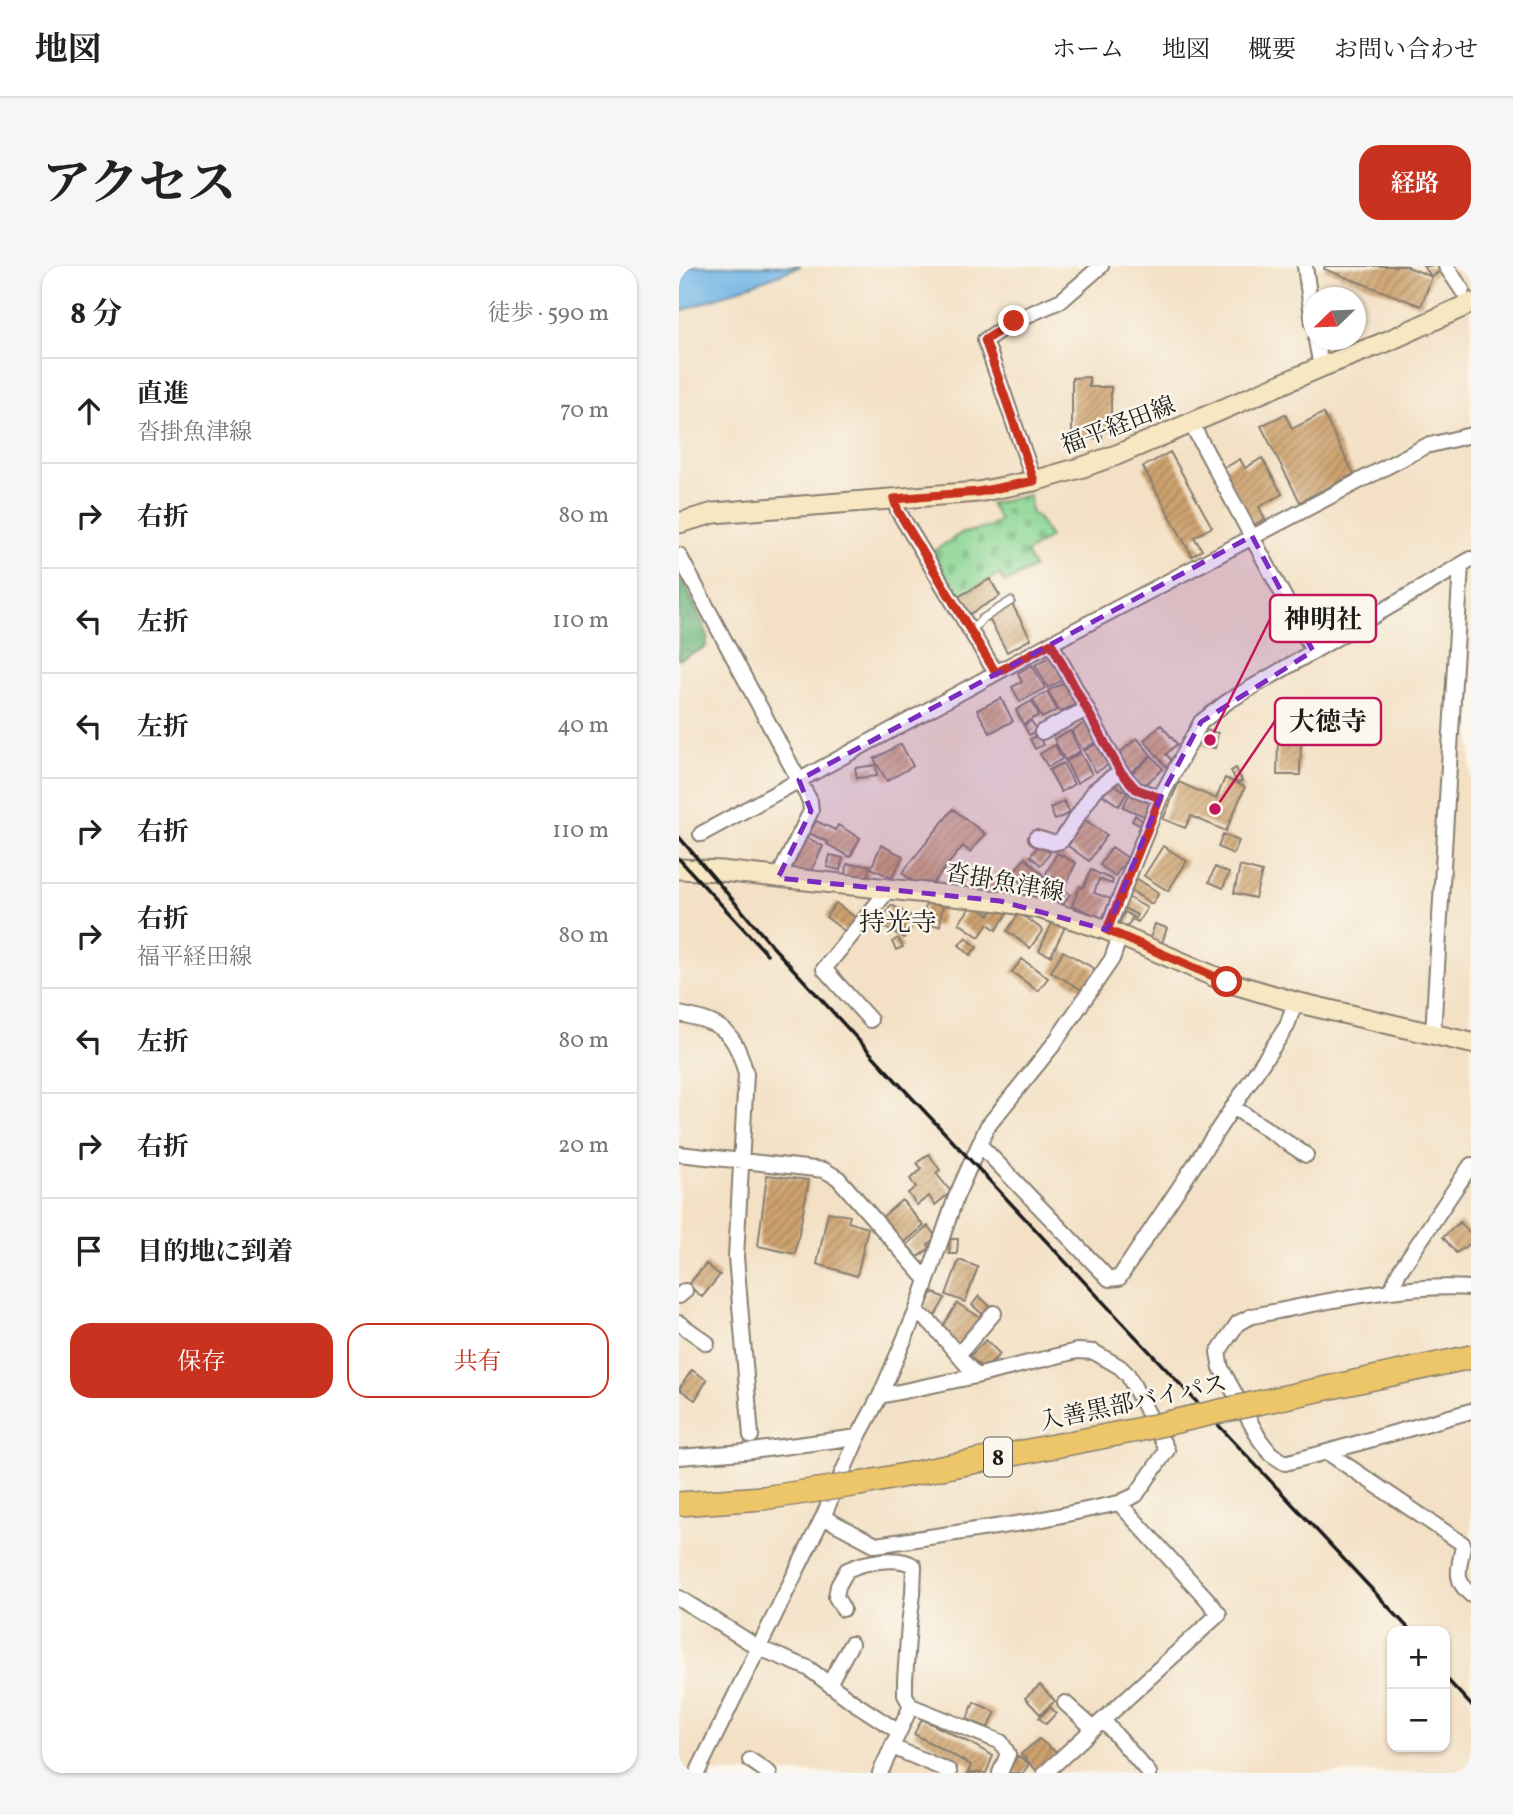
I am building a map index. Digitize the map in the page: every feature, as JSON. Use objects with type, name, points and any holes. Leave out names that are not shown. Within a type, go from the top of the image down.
[{"type":"highway","name":"入善黒部バイパス","points":[[679,1504],[763,1498],[859,1484],[1136,1430],[1471,1357]]},
{"type":"main road","name":"福平経田線","points":[[679,523],[714,513],[978,492],[1034,481],[1083,467],[1388,341],[1467,296]]},
{"type":"main road","name":"沓掛魚津線","points":[[679,869],[889,889],[1042,909],[1114,933],[1227,982],[1295,1002],[1471,1043]]},
{"type":"street","points":[[1034,481],[985,340],[1014,321],[1062,300],[1101,266]]},
{"type":"street","points":[[1305,266],[1308,287]]},
{"type":"street","points":[[1446,266],[1467,296]]},
{"type":"street","points":[[1318,350],[1321,367]]},
{"type":"street","points":[[1191,423],[1313,651]]},
{"type":"street","points":[[701,834],[1252,536],[1426,446],[1471,435]]},
{"type":"street","points":[[894,499],[898,511],[996,673]]},
{"type":"street","points":[[679,555],[810,801],[811,811],[778,877]]},
{"type":"street","points":[[697,1773],[880,1396],[916,1312],[956,1196],[987,1127],[1053,1045],[1112,959],[1114,933],[1160,798],[1201,722],[1227,702],[1466,562]]},
{"type":"street","points":[[1433,1034],[1466,562]]},
{"type":"street","points":[[1051,643],[1120,771],[1136,789],[1160,798]]},
{"type":"street","points":[[1042,732],[1087,709]]},
{"type":"street","points":[[1036,838],[1061,841],[1095,790],[1120,771]]},
{"type":"street","points":[[870,1020],[824,968],[889,889]]},
{"type":"street","points":[[979,1145],[1109,1279],[1119,1278],[1287,1026],[1295,1002]]},
{"type":"street","points":[[679,1014],[702,1018],[728,1031],[741,1054],[746,1074],[736,1257],[751,1436]]},
{"type":"street","points":[[1233,1107],[1306,1155]]},
{"type":"street","points":[[679,1154],[832,1173],[927,1280]]},
{"type":"street","points":[[1391,1291],[1399,1272],[1471,1165]]},
{"type":"street","points":[[1471,1288],[1441,1286],[1391,1291],[1252,1316],[1238,1323],[1218,1352],[1221,1368],[1260,1440],[1271,1454],[1285,1463],[1471,1411]]},
{"type":"street","points":[[916,1312],[931,1323],[976,1376]]},
{"type":"street","points":[[958,1355],[994,1313]]},
{"type":"street","points":[[679,1323],[707,1343]]},
{"type":"street","points":[[823,1517],[876,1545],[1029,1522],[1119,1503],[1136,1495],[1167,1450],[1128,1375],[1120,1367],[1094,1352],[1077,1351],[880,1396]]},
{"type":"street","points":[[679,1457],[744,1452],[858,1437]]},
{"type":"street","points":[[1327,1452],[1463,1544],[1458,1575],[1463,1588],[1471,1595]]},
{"type":"street","points":[[1045,1773],[1219,1614],[1119,1503]]},
{"type":"street","points":[[843,1609],[836,1597],[838,1586],[847,1570],[873,1561],[909,1563],[914,1566],[905,1695],[911,1706],[1001,1742],[1008,1754],[1000,1773]]},
{"type":"street","points":[[679,1598],[758,1648],[808,1668],[899,1732]]},
{"type":"street","points":[[829,1684],[851,1644]]},
{"type":"street","points":[[1065,1703],[1099,1725],[1149,1773]]},
{"type":"street","points":[[880,1773],[911,1706]]},
{"type":"street","points":[[892,1747],[949,1773]]},
{"type":"street","points":[[750,1760],[769,1773]]},
{"type":"lane","points":[[971,632],[982,619],[1011,601]]},
{"type":"highlighted area","points":[[1252,536],[1313,651],[1201,722],[1160,798],[1107,930],[1000,901],[778,878],[811,811],[799,780]]},
{"type":"green space","points":[[1029,495],[1031,512],[1050,537],[1026,553],[1034,567],[1005,583],[999,574],[958,597],[931,553],[960,534],[988,527],[1000,520],[990,504]]},
{"type":"green space","points":[[679,575],[708,635],[706,647],[679,660]]},
{"type":"water","points":[[679,266],[801,266],[679,312]]},
{"type":"building","points":[[1325,266],[1408,266],[1432,277],[1421,306],[1324,269]]},
{"type":"building","points":[[1423,266],[1438,266],[1441,270],[1432,277]]},
{"type":"building","points":[[1089,377],[1089,387],[1111,387],[1111,431],[1102,431],[1102,438],[1072,438],[1072,378]]},
{"type":"building","points":[[1323,413],[1354,474],[1300,502],[1261,426],[1285,414],[1292,429]]},
{"type":"building","points":[[1170,452],[1212,527],[1194,537],[1202,550],[1192,556],[1143,467]]},
{"type":"building","points":[[1262,458],[1282,494],[1259,507],[1265,519],[1254,525],[1223,469],[1240,459],[1245,468]]},
{"type":"building","points":[[990,579],[1000,596],[968,615],[958,597]]},
{"type":"building","points":[[1012,604],[1031,639],[1007,652],[988,617]]},
{"type":"building","points":[[1051,656],[1064,679],[1048,688],[1035,665]]},
{"type":"building","points":[[1032,665],[1045,688],[1020,702],[1012,687],[1022,682],[1018,673]]},
{"type":"building","points":[[1065,682],[1076,704],[1060,712],[1048,691]]},
{"type":"building","points":[[1047,692],[1057,710],[1042,718],[1033,700]]},
{"type":"building","points":[[1001,698],[1013,721],[990,733],[977,710]]},
{"type":"building","points":[[1032,701],[1039,715],[1023,724],[1016,710]]},
{"type":"building","points":[[1031,721],[1037,730],[1029,735],[1024,725]]},
{"type":"building","points":[[1086,722],[1097,741],[1083,750],[1072,731]]},
{"type":"building","points":[[1161,725],[1177,744],[1166,754],[1173,762],[1167,768],[1144,740]]},
{"type":"building","points":[[1206,730],[1218,733],[1215,748],[1203,746]]},
{"type":"building","points":[[1070,731],[1080,751],[1065,760],[1054,739]]},
{"type":"building","points":[[1038,735],[1043,745],[1035,749],[1030,739]]},
{"type":"building","points":[[1137,738],[1151,755],[1130,773],[1115,757]]},
{"type":"building","points":[[1278,741],[1301,742],[1300,775],[1277,775]]},
{"type":"building","points":[[901,744],[913,766],[887,781],[874,759]]},
{"type":"building","points":[[1096,744],[1108,765],[1096,772],[1084,751]]},
{"type":"building","points":[[1055,745],[1062,759],[1048,767],[1040,754]]},
{"type":"building","points":[[1080,753],[1092,774],[1077,783],[1066,762]]},
{"type":"building","points":[[1152,756],[1163,769],[1142,787],[1131,774]]},
{"type":"building","points":[[1063,763],[1074,784],[1061,792],[1049,770]]},
{"type":"building","points":[[876,765],[877,776],[857,778],[855,768]]},
{"type":"building","points":[[1236,768],[1242,781],[1237,783],[1231,771]]},
{"type":"building","points":[[1225,778],[1245,787],[1226,831],[1191,816],[1185,828],[1163,819],[1179,782],[1216,799]]},
{"type":"building","points":[[1112,783],[1127,793],[1119,806],[1103,795]]},
{"type":"building","points":[[1130,793],[1152,803],[1146,817],[1123,807]]},
{"type":"building","points":[[1064,801],[1070,813],[1055,820],[1050,808]]},
{"type":"building","points":[[953,809],[985,834],[970,852],[963,846],[932,884],[915,883],[902,873]]},
{"type":"building","points":[[1135,815],[1143,821],[1141,826],[1132,821]]},
{"type":"building","points":[[1085,820],[1107,835],[1089,861],[1068,846]]},
{"type":"building","points":[[816,821],[835,830],[838,825],[860,838],[850,857],[809,833]]},
{"type":"building","points":[[1223,834],[1239,841],[1233,854],[1218,847]]},
{"type":"building","points":[[804,836],[823,846],[810,874],[788,868]]},
{"type":"building","points":[[881,845],[903,856],[892,878],[871,868]]},
{"type":"building","points":[[1039,845],[1050,853],[1041,865],[1030,856]]},
{"type":"building","points":[[1163,846],[1187,861],[1168,891],[1144,876]]},
{"type":"building","points":[[1112,847],[1128,858],[1115,876],[1100,865]]},
{"type":"building","points":[[1057,853],[1076,863],[1066,884],[1046,873]]},
{"type":"building","points":[[830,855],[843,858],[840,870],[827,867]]},
{"type":"building","points":[[1025,858],[1044,876],[1031,891],[1012,874]]},
{"type":"building","points":[[847,864],[869,865],[868,879],[846,878]]},
{"type":"building","points":[[1240,866],[1262,872],[1255,898],[1234,893]]},
{"type":"building","points":[[1215,867],[1229,873],[1223,888],[1209,882]]},
{"type":"building","points":[[1091,870],[1113,880],[1112,884],[1099,879],[1094,893],[1111,899],[1102,919],[1072,905]]},
{"type":"building","points":[[990,878],[1014,881],[1013,896],[988,893]]},
{"type":"building","points":[[1136,878],[1159,893],[1152,904],[1129,889]]},
{"type":"building","points":[[1054,884],[1070,894],[1063,905],[1048,896]]},
{"type":"building","points":[[1128,897],[1147,908],[1138,922],[1134,920],[1137,915],[1122,907]]},
{"type":"building","points":[[926,901],[943,903],[940,926],[923,924]]},
{"type":"building","points":[[836,903],[856,918],[846,932],[826,917]]},
{"type":"building","points":[[973,904],[989,915],[995,906],[1007,914],[996,930],[988,924],[979,937],[959,923]]},
{"type":"building","points":[[891,905],[915,918],[904,938],[880,925]]},
{"type":"building","points":[[1125,912],[1133,917],[1127,927],[1119,923]]},
{"type":"building","points":[[1019,913],[1043,930],[1030,948],[1007,931]]},
{"type":"building","points":[[1054,919],[1066,925],[1051,956],[1039,951]]},
{"type":"building","points":[[1155,924],[1167,928],[1162,943],[1150,939]]},
{"type":"building","points":[[966,937],[977,947],[970,955],[959,945]]},
{"type":"building","points":[[898,938],[903,947],[896,950],[892,942]]},
{"type":"building","points":[[1063,951],[1095,969],[1084,991],[1051,972]]},
{"type":"building","points":[[1022,959],[1048,978],[1038,991],[1012,972]]},
{"type":"building","points":[[929,1154],[940,1170],[936,1173],[951,1192],[935,1205],[929,1196],[917,1205],[908,1193],[916,1187],[910,1179],[922,1169],[917,1163]]},
{"type":"building","points":[[767,1175],[809,1180],[795,1254],[758,1246]]},
{"type":"building","points":[[902,1200],[924,1226],[904,1243],[882,1217]]},
{"type":"building","points":[[828,1212],[850,1216],[848,1222],[868,1228],[857,1276],[817,1264]]},
{"type":"building","points":[[1460,1222],[1471,1234],[1471,1243],[1456,1253],[1443,1237]]},
{"type":"building","points":[[928,1226],[936,1237],[928,1244],[930,1248],[918,1257],[907,1245]]},
{"type":"building","points":[[950,1239],[958,1239],[957,1254],[949,1254]]},
{"type":"building","points":[[959,1260],[978,1267],[965,1302],[946,1295]]},
{"type":"building","points":[[706,1264],[720,1275],[702,1297],[688,1285]]},
{"type":"building","points":[[933,1292],[945,1298],[935,1316],[923,1310]]},
{"type":"building","points":[[979,1296],[992,1308],[985,1316],[972,1305]]},
{"type":"building","points":[[957,1303],[980,1317],[963,1346],[939,1332]]},
{"type":"building","points":[[986,1340],[1000,1354],[984,1370],[970,1356]]},
{"type":"building","points":[[692,1370],[707,1380],[695,1400],[679,1389]]},
{"type":"building","points":[[1040,1685],[1055,1701],[1040,1714],[1025,1698]]},
{"type":"building","points":[[974,1702],[996,1712],[988,1728],[967,1719]]},
{"type":"building","points":[[1050,1707],[1056,1713],[1046,1724],[1039,1718]]},
{"type":"building","points":[[922,1719],[993,1756],[986,1773],[968,1773],[971,1765],[914,1734]]},
{"type":"building","points":[[1039,1739],[1057,1753],[1037,1771],[1021,1754]]},
{"type":"building","points":[[1018,1756],[1029,1764],[1023,1773],[1005,1773]]},
{"type":"railway","points":[[679,837],[773,947],[886,1070],[1406,1626]]},
{"type":"railway","points":[[679,859],[767,954]]},
{"type":"railway","points":[[1450,1682],[1471,1705]]},
{"type":"place","name":"神明社","points":[[1210,740]]},
{"type":"place","name":"大徳寺","points":[[1215,809]]},
{"type":"district","name":"持光寺","points":[[898,922]]},
{"type":"route","points":[[1014,321],[985,340],[1034,481],[978,492],[894,499],[898,511],[996,673],[1051,643],[1120,771],[1136,789],[1160,798],[1107,930],[1227,982]]}]
